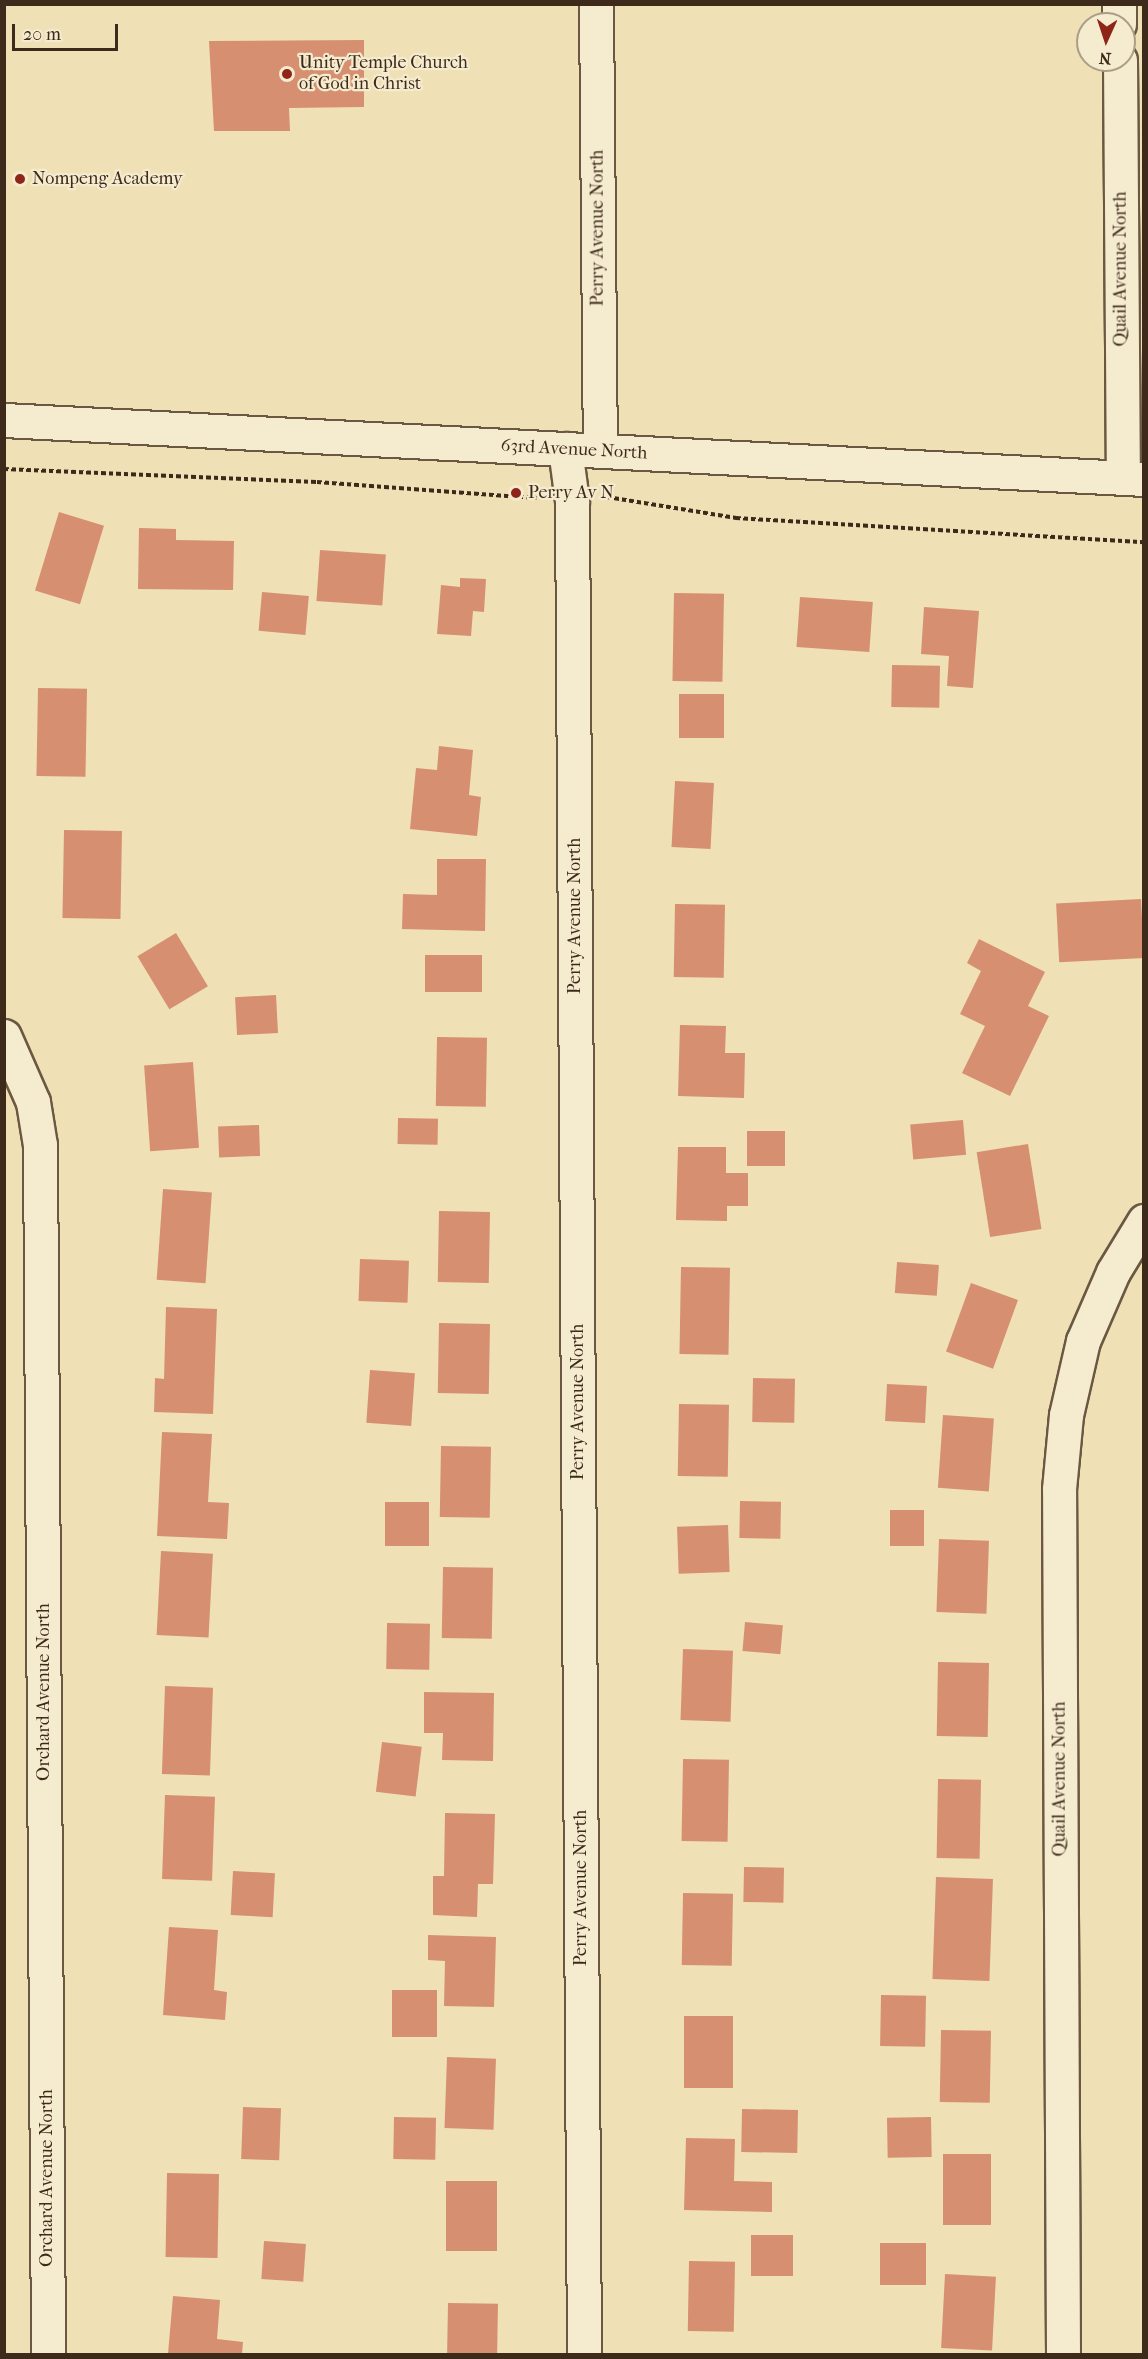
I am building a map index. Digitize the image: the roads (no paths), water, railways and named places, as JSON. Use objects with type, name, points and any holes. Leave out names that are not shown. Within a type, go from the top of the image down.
[{"type":"street","name":"Perry Avenue North","points":[[596,4],[600,451]]},
{"type":"street","name":"Quail Avenue North","points":[[1119,72],[1133,478]]},
{"type":"street","name":"63rd Avenue North","points":[[4,420],[1133,478]]},
{"type":"street","name":"Perry Avenue North","points":[[565,449],[573,501],[584,2355]]},
{"type":"street","name":"Orchard Avenue North","points":[[4,1036],[33,1102],[40,1145],[48,2355]]},
{"type":"street","name":"Quail Avenue North","points":[[1063,2355],[1059,1490],[1066,1415],[1083,1341],[1113,1272],[1143,1221]]},
{"type":"place","name":"Unity Temple Church of God in Christ","points":[[287,74]]},
{"type":"place","name":"Nompeng Academy","points":[[20,179]]},
{"type":"place","name":"Perry Av N","points":[[516,493]]}]
